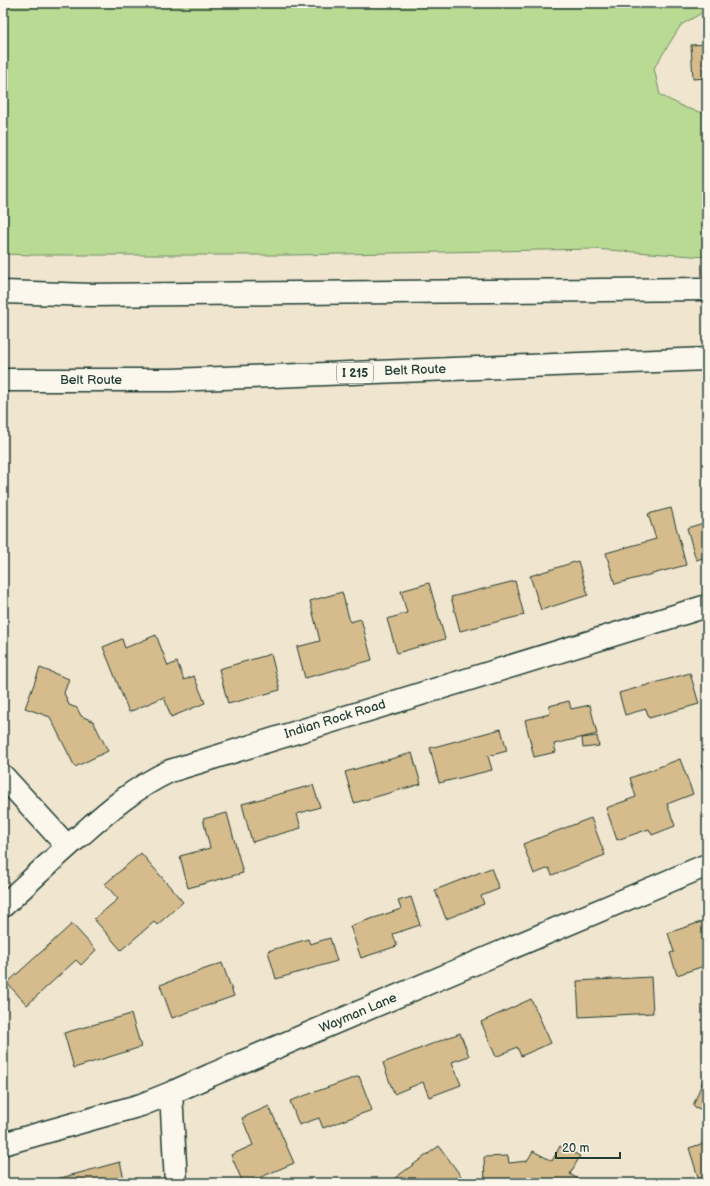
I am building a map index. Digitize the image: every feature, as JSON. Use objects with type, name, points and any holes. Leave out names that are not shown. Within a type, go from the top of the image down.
[{"type":"main road","points":[[3,292],[98,295],[707,289]]},
{"type":"main road","name":"Belt Route","points":[[3,380],[172,380],[707,359]]},
{"type":"main road","name":"Indian Rock Road","points":[[3,906],[122,799],[170,770],[707,606]]},
{"type":"main road","points":[[3,776],[68,846]]},
{"type":"main road","name":"Wayman Lane","points":[[3,1144],[109,1115],[172,1093],[211,1075],[707,864]]},
{"type":"main road","points":[[172,1093],[176,1183]]},
{"type":"green space","points":[[3,3],[707,3],[707,10],[681,25],[654,68],[660,95],[686,108],[707,114],[707,257],[593,249],[291,255],[3,254]]},
{"type":"building","points":[[707,44],[707,78],[693,79],[691,45]]},
{"type":"building","points":[[671,508],[686,565],[615,584],[606,553],[656,539],[648,514]]},
{"type":"building","points":[[707,522],[707,557],[696,560],[687,528]]},
{"type":"building","points":[[578,561],[588,595],[541,610],[530,576]]},
{"type":"building","points":[[515,581],[524,615],[460,631],[451,597]]},
{"type":"building","points":[[429,583],[445,639],[397,653],[387,619],[407,613],[401,591]]},
{"type":"building","points":[[342,592],[350,622],[361,619],[372,660],[305,678],[297,647],[320,641],[310,601]]},
{"type":"building","points":[[156,635],[168,666],[177,662],[184,680],[194,676],[205,703],[171,717],[164,697],[129,712],[103,647],[122,639],[125,648]]},
{"type":"building","points":[[3,644],[6,644],[7,684],[3,684]]},
{"type":"building","points":[[271,654],[280,690],[228,704],[219,669]]},
{"type":"building","points":[[40,668],[69,679],[64,693],[69,705],[77,708],[81,716],[93,721],[108,751],[75,767],[50,717],[25,708]]},
{"type":"building","points":[[690,673],[699,704],[649,718],[646,709],[625,715],[619,693]]},
{"type":"building","points":[[569,701],[571,709],[590,705],[597,734],[554,744],[556,752],[534,757],[525,720],[550,714],[549,706]]},
{"type":"building","points":[[501,729],[507,751],[488,756],[492,770],[439,783],[430,748]]},
{"type":"building","points":[[597,736],[599,746],[583,748],[582,738]]},
{"type":"building","points":[[412,753],[421,784],[354,803],[345,772]]},
{"type":"building","points":[[680,759],[693,794],[667,804],[675,826],[652,835],[649,829],[617,840],[606,808],[636,797],[630,778]]},
{"type":"building","points":[[707,763],[707,780],[701,765]]},
{"type":"building","points":[[313,785],[320,807],[297,814],[301,828],[252,842],[242,804]]},
{"type":"building","points":[[227,813],[243,873],[188,888],[180,856],[210,848],[203,819]]},
{"type":"building","points":[[591,818],[605,855],[552,875],[549,868],[534,874],[523,844]]},
{"type":"building","points":[[141,853],[183,902],[157,925],[154,922],[121,950],[94,919],[118,899],[105,884]]},
{"type":"building","points":[[491,868],[499,889],[481,896],[484,904],[446,919],[435,890]]},
{"type":"building","points":[[411,897],[420,925],[393,934],[397,946],[361,958],[350,926],[401,909],[398,901]]},
{"type":"building","points":[[707,920],[707,974],[704,966],[677,975],[670,953],[674,952],[668,933]]},
{"type":"building","points":[[72,924],[96,950],[81,965],[76,960],[27,1005],[7,983]]},
{"type":"building","points":[[330,938],[337,961],[276,979],[268,951],[308,939],[310,944]]},
{"type":"building","points":[[222,963],[234,996],[172,1018],[160,985]]},
{"type":"building","points":[[651,977],[653,1013],[579,1017],[577,981]]},
{"type":"building","points":[[531,999],[551,1043],[521,1056],[517,1047],[496,1057],[481,1022]]},
{"type":"building","points":[[131,1014],[141,1047],[74,1068],[64,1033]]},
{"type":"building","points":[[460,1033],[469,1056],[452,1062],[461,1085],[429,1097],[423,1082],[394,1094],[383,1063]]},
{"type":"building","points":[[707,1070],[707,1112],[693,1106]]},
{"type":"building","points":[[359,1076],[372,1110],[323,1128],[319,1118],[299,1125],[290,1101]]},
{"type":"building","points":[[269,1106],[294,1163],[247,1183],[243,1183],[231,1155],[253,1145],[242,1118]]},
{"type":"building","points":[[707,1142],[707,1183],[700,1183],[689,1148]]},
{"type":"building","points":[[439,1146],[466,1183],[388,1183]]},
{"type":"building","points":[[560,1146],[580,1156],[570,1174],[578,1179],[579,1183],[485,1183],[484,1157],[508,1156],[509,1163],[527,1161],[533,1151],[552,1161]]},
{"type":"building","points":[[120,1162],[125,1183],[54,1183],[53,1180]]}]
